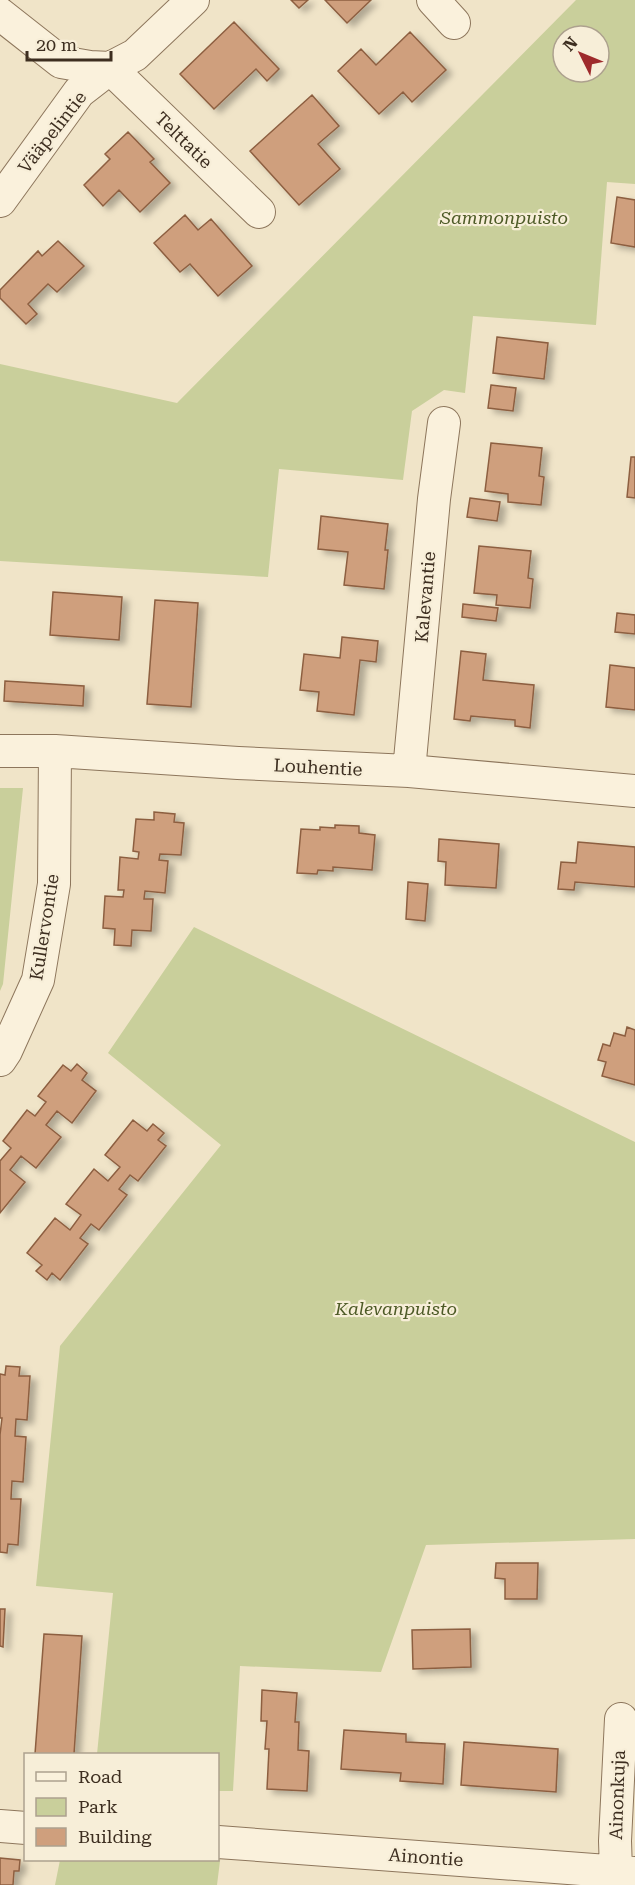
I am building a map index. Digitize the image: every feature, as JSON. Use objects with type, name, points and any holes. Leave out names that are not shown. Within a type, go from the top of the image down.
[{"type":"street","name":"Vääpelintie","points":[[0,201],[79,92],[110,68],[135,54],[193,0]]},
{"type":"street","points":[[433,0],[454,23]]},
{"type":"street","points":[[0,14],[62,62],[110,68]]},
{"type":"street","name":"Telttatie","points":[[110,68],[259,212]]},
{"type":"street","name":"Kalevantie","points":[[410,771],[434,499],[444,423]]},
{"type":"street","name":"Louhentie","points":[[0,751],[55,751],[410,771],[635,791]]},
{"type":"street","name":"Kullervontie","points":[[0,1060],[6,1052],[38,980],[54,884],[55,751]]},
{"type":"street","name":"Ainonkuja","points":[[621,1719],[615,1841],[625,1872]]},
{"type":"street","points":[[0,1826],[24,1828]]},
{"type":"street","name":"Ainontie","points":[[219,1842],[625,1872]]},
{"type":"green space","name":"Sammonpuisto","points":[[576,0],[635,0],[635,184],[607,182],[596,325],[473,316],[465,393],[444,390],[412,411],[403,480],[279,469],[268,577],[0,561],[0,364],[177,403],[551,25],[551,84],[611,84],[611,24],[552,24]]},
{"type":"green space","points":[[0,788],[23,788],[3,984],[0,991]]},
{"type":"green space","name":"Kalevanpuisto","points":[[194,927],[635,1142],[635,1539],[426,1545],[381,1672],[240,1666],[233,1791],[219,1791],[219,1753],[97,1753],[113,1593],[36,1586],[60,1346],[221,1145],[108,1053]]},
{"type":"green space","points":[[219,1853],[221,1853],[217,1885],[55,1885],[60,1861],[219,1861]]},
{"type":"building","points":[[291,0],[308,0],[299,8]]},
{"type":"building","points":[[325,0],[371,0],[347,23]]},
{"type":"building","points":[[234,22],[279,69],[267,81],[256,69],[214,109],[180,74]]},
{"type":"building","points":[[410,32],[446,70],[412,102],[403,92],[379,114],[338,71],[361,49],[376,65]]},
{"type":"building","points":[[312,95],[339,126],[318,144],[340,169],[299,205],[250,151]]},
{"type":"building","points":[[128,132],[154,159],[150,162],[170,183],[140,212],[119,190],[103,206],[84,185],[110,159],[105,154]]},
{"type":"building","points":[[617,197],[635,200],[635,247],[611,243]]},
{"type":"building","points":[[185,215],[198,230],[211,219],[252,266],[218,296],[190,264],[180,272],[154,243]]},
{"type":"building","points":[[58,241],[84,266],[57,292],[48,284],[28,304],[37,314],[26,324],[0,298],[0,290],[38,251],[42,256]]},
{"type":"building","points":[[497,337],[548,343],[544,379],[493,373]]},
{"type":"building","points":[[491,385],[516,388],[513,411],[488,408]]},
{"type":"building","points":[[491,443],[542,448],[539,476],[544,477],[541,505],[508,502],[508,494],[485,491]]},
{"type":"building","points":[[631,457],[635,457],[635,498],[627,497]]},
{"type":"building","points":[[470,498],[500,502],[497,521],[467,517]]},
{"type":"building","points":[[321,516],[388,524],[384,589],[344,585],[348,552],[318,549]]},
{"type":"building","points":[[479,546],[531,551],[528,578],[533,579],[530,608],[496,605],[497,595],[474,593]]},
{"type":"building","points":[[53,592],[122,597],[119,640],[50,635]]},
{"type":"building","points":[[155,600],[198,603],[191,707],[147,704]]},
{"type":"building","points":[[463,604],[498,608],[496,621],[462,617]]},
{"type":"building","points":[[617,613],[635,615],[635,634],[615,632]]},
{"type":"building","points":[[342,637],[378,641],[376,662],[360,660],[354,715],[317,711],[319,692],[300,690],[304,654],[340,658]]},
{"type":"building","points":[[461,651],[486,654],[483,680],[534,685],[530,728],[515,726],[515,720],[471,716],[470,721],[454,719]]},
{"type":"building","points":[[610,665],[635,668],[635,710],[606,707]]},
{"type":"building","points":[[5,681],[84,686],[83,706],[4,701]]},
{"type":"building","points":[[154,812],[175,814],[174,822],[184,823],[181,855],[160,854],[159,860],[168,861],[165,893],[145,891],[144,899],[153,899],[151,931],[132,930],[131,946],[114,945],[115,929],[103,928],[105,896],[123,897],[124,890],[118,890],[120,857],[138,859],[139,852],[133,851],[136,819],[154,820]]},
{"type":"building","points":[[335,825],[359,826],[359,833],[375,835],[372,870],[333,867],[333,871],[318,870],[317,874],[297,873],[301,829],[320,830],[320,827],[335,828]]},
{"type":"building","points":[[439,839],[499,844],[496,888],[445,885],[446,862],[438,861]]},
{"type":"building","points":[[578,842],[635,847],[635,887],[575,882],[574,890],[558,889],[561,862],[576,863]]},
{"type":"building","points":[[408,882],[428,884],[425,921],[406,919]]},
{"type":"building","points":[[627,1027],[635,1030],[635,1085],[602,1076],[606,1062],[598,1060],[603,1044],[610,1046],[614,1033],[625,1036]]},
{"type":"building","points":[[77,1064],[87,1073],[82,1080],[96,1091],[72,1123],[57,1111],[46,1125],[61,1137],[36,1168],[21,1156],[10,1170],[25,1182],[0,1213],[0,1161],[11,1148],[3,1141],[27,1110],[35,1116],[46,1102],[38,1096],[63,1065],[71,1071]]},
{"type":"building","points":[[133,1120],[147,1131],[153,1124],[164,1133],[158,1140],[166,1146],[138,1181],[130,1175],[119,1189],[127,1195],[99,1230],[91,1224],[80,1238],[88,1244],[60,1280],[52,1273],[47,1280],[36,1271],[42,1265],[27,1253],[55,1218],[70,1230],[81,1215],[66,1204],[94,1169],[108,1181],[120,1167],[105,1155]]},
{"type":"building","points":[[6,1366],[20,1367],[19,1376],[30,1376],[27,1420],[16,1419],[15,1436],[26,1437],[23,1482],[12,1481],[11,1499],[21,1499],[18,1545],[8,1544],[7,1553],[0,1552],[2,1418],[0,1418],[0,1374],[5,1375]]},
{"type":"building","points":[[496,1563],[538,1563],[537,1599],[505,1599],[505,1579],[495,1578]]},
{"type":"building","points":[[0,1609],[5,1609],[3,1647],[0,1646]]},
{"type":"building","points":[[470,1629],[471,1667],[413,1669],[412,1630]]},
{"type":"building","points":[[44,1634],[82,1636],[74,1753],[35,1753]]},
{"type":"building","points":[[262,1690],[297,1693],[295,1722],[299,1722],[298,1750],[309,1751],[307,1791],[267,1789],[269,1749],[265,1749],[267,1721],[261,1721]]},
{"type":"building","points":[[344,1730],[406,1734],[406,1742],[445,1744],[443,1784],[400,1781],[401,1773],[341,1769]]},
{"type":"building","points":[[464,1742],[558,1749],[556,1792],[461,1785]]},
{"type":"building","points":[[0,1858],[20,1860],[19,1871],[14,1871],[13,1885],[0,1885]]}]
